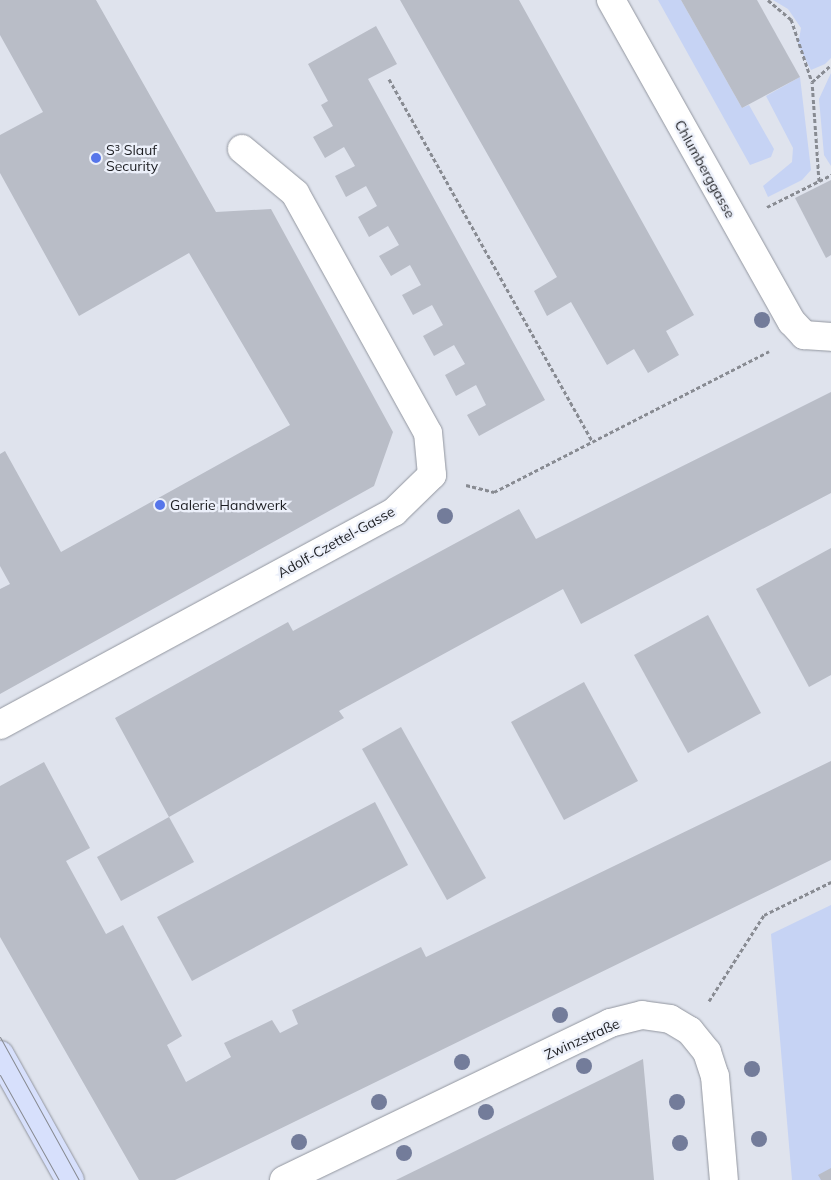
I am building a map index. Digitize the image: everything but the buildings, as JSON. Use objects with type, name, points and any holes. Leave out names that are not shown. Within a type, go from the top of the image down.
[{"type":"street","name":"Chlumberggasse","points":[[610,0],[736,223],[804,335]]},
{"type":"street","points":[[242,149],[295,193],[428,433],[432,475]]},
{"type":"street","points":[[804,335],[831,337]]},
{"type":"street","name":"Adolf-Czettel-Gasse","points":[[0,725],[394,512],[432,475]]},
{"type":"street","name":"Zwinzstraße","points":[[284,1180],[610,1023],[642,1015],[670,1019],[690,1031]]},
{"type":"street","points":[[690,1031],[707,1052],[715,1076],[724,1180]]},
{"type":"street","points":[[0,1056],[70,1180]]},
{"type":"path","points":[[768,0],[791,19],[812,82],[819,180]]},
{"type":"path","points":[[812,82],[831,65]]},
{"type":"path","points":[[389,79],[593,442]]},
{"type":"path","points":[[736,223],[831,175]]},
{"type":"path","points":[[432,475],[494,492],[593,442],[734,366],[804,335]]},
{"type":"path","points":[[690,1031],[764,915],[831,882]]},
{"type":"shaded area","points":[[658,0],[681,0],[742,108],[749,105],[774,149],[771,157],[750,165]]},
{"type":"shaded area","points":[[773,0],[831,0],[831,58],[825,64],[811,70],[798,45],[801,28],[788,9]]},
{"type":"shaded area","points":[[831,73],[831,166],[824,155],[819,99]]},
{"type":"shaded area","points":[[800,77],[811,170],[802,180],[768,197],[763,186],[792,162],[793,148],[766,96]]},
{"type":"shaded area","points":[[831,905],[831,1180],[792,1180],[771,934]]},
{"type":"tram line","points":[[0,1037],[79,1180]]},
{"type":"tram line","points":[[0,1075],[59,1180]]},
{"type":"place","name":"S³ Slauf Security","points":[[96,158]]},
{"type":"place","name":"Galerie Handwerk","points":[[160,505]]}]
